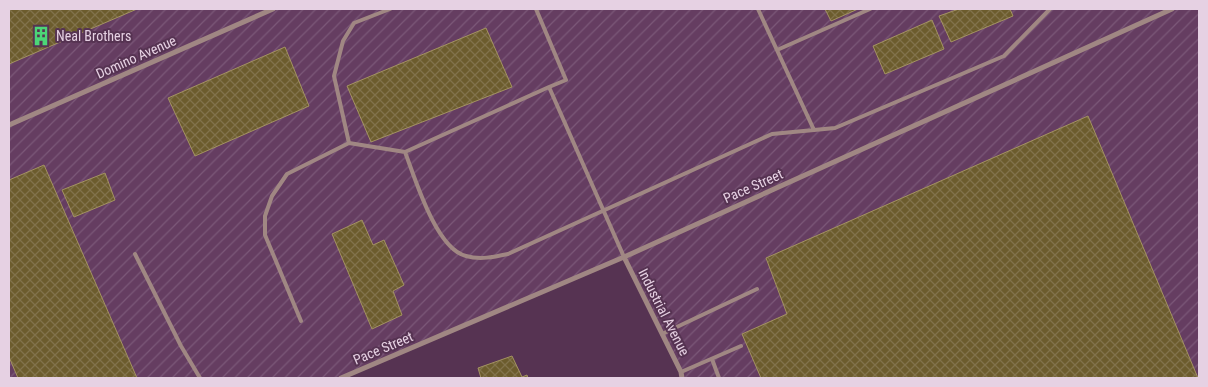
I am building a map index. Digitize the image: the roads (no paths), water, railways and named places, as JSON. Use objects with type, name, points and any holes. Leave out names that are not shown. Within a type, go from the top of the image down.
[{"type":"street","name":"Domino Avenue","points":[[9,125],[273,9]]},
{"type":"street","name":"Pace Street","points":[[341,378],[624,257],[1172,9]]},
{"type":"street","name":"Industrial Avenue","points":[[624,257],[681,372],[682,378]]},
{"type":"lane","points":[[349,144],[334,76],[343,40],[354,23],[390,9]]},
{"type":"lane","points":[[301,321],[265,235],[265,216],[272,196],[287,174],[349,144],[405,152],[566,80],[536,9]]},
{"type":"lane","points":[[758,9],[814,130]]},
{"type":"lane","points":[[777,50],[870,9]]},
{"type":"lane","points":[[405,152],[431,219],[449,247],[465,256],[488,258],[508,254],[772,134],[834,128],[1004,56],[1050,9]]},
{"type":"lane","points":[[549,87],[624,257]]},
{"type":"lane","points":[[135,254],[181,346],[200,378]]},
{"type":"lane","points":[[662,334],[757,289]]},
{"type":"lane","points":[[681,372],[741,346]]},
{"type":"lane","points":[[712,358],[719,378]]},
{"type":"place","name":"Neal Brothers","points":[[41,36]]}]
